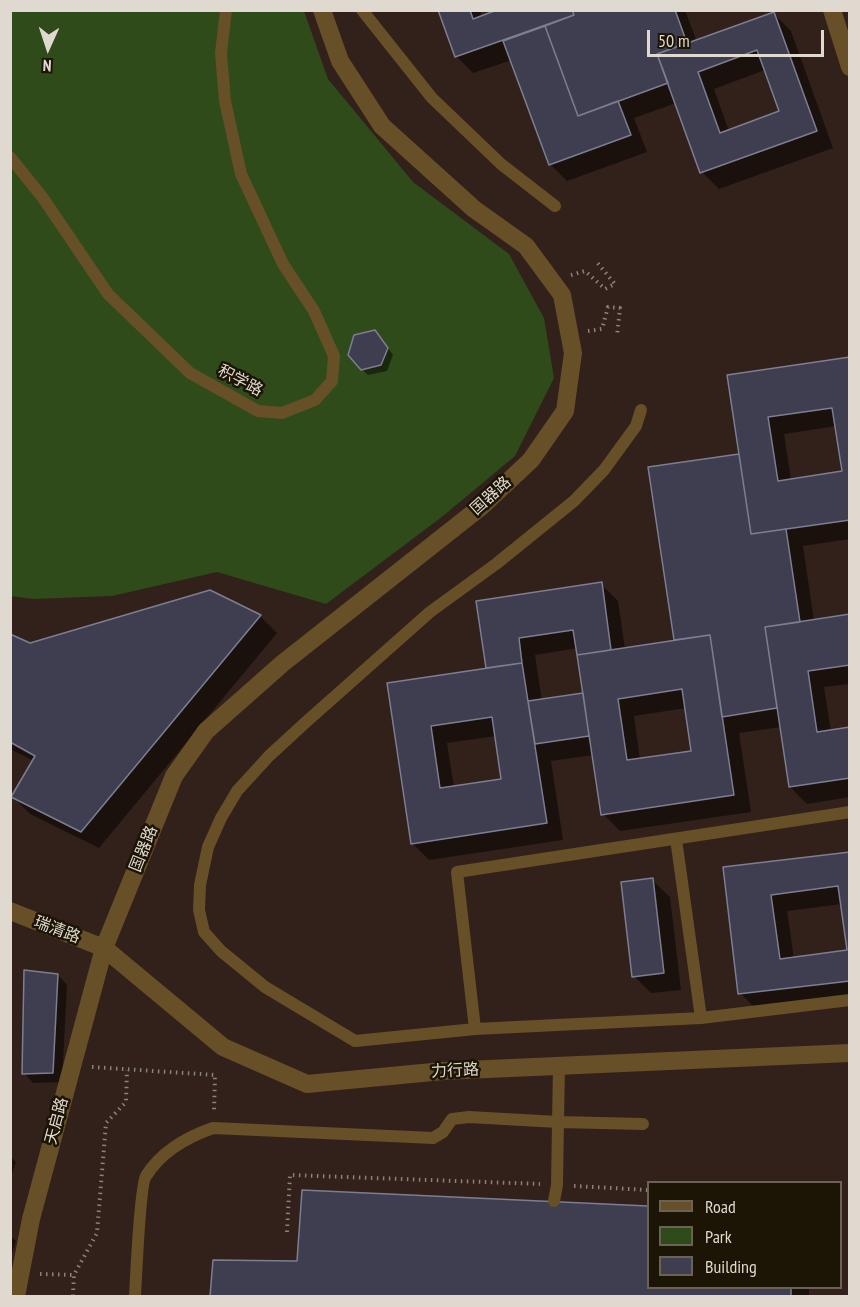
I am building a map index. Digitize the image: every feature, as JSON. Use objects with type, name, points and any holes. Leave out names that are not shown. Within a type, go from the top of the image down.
[{"type":"street","name":"国器路","points":[[104,948],[174,776],[206,731],[283,663],[483,506],[531,460],[565,411],[573,353],[562,295],[526,246],[474,209],[382,126],[340,61],[322,10]]},
{"type":"street","points":[[831,10],[849,67]]},
{"type":"street","name":"瑞清路","points":[[10,911],[104,948]]},
{"type":"street","name":"天启路","points":[[16,1296],[31,1219],[104,948]]},
{"type":"street","name":"力行路","points":[[104,948],[223,1047],[307,1084],[443,1071],[849,1053]]},
{"type":"lane","name":"积学路","points":[[10,157],[43,198],[108,294],[190,373],[258,411],[282,413],[315,400],[332,381],[334,356],[314,311],[283,264],[241,174],[225,101],[220,53],[226,10]]},
{"type":"lane","points":[[362,10],[432,98],[501,164],[555,206]]},
{"type":"lane","points":[[641,410],[636,426],[604,470],[574,501],[496,564],[430,612],[269,756],[237,791],[208,847],[200,885],[199,910],[204,932],[221,951],[265,987],[355,1041],[475,1029],[701,1018],[849,1000]]},
{"type":"lane","points":[[475,1029],[457,872],[849,812]]},
{"type":"lane","points":[[676,839],[701,1018]]},
{"type":"lane","points":[[554,1202],[557,1185],[559,1066]]},
{"type":"lane","points":[[135,1296],[144,1178],[166,1153],[193,1135],[213,1128],[433,1138],[443,1132],[452,1119],[469,1117],[643,1124]]},
{"type":"path","points":[[554,284],[574,273],[585,271],[605,289],[615,284],[595,260]]},
{"type":"path","points":[[570,337],[602,329],[608,307],[620,308],[617,336]]},
{"type":"path","points":[[71,1065],[215,1075],[213,1128]]},
{"type":"path","points":[[73,1296],[74,1275],[97,1233],[106,1123],[126,1102],[127,1070]]},
{"type":"path","points":[[286,1232],[290,1175],[647,1190]]},
{"type":"path","points":[[21,1273],[74,1275]]},
{"type":"shaded area","points":[[10,11],[849,11],[849,1296],[11,1296]]},
{"type":"green space","points":[[10,11],[304,11],[328,79],[413,182],[509,254],[544,318],[554,378],[515,456],[443,516],[326,604],[217,572],[112,596],[33,599],[11,596]]},
{"type":"building","points":[[438,10],[470,10],[473,19],[497,10],[572,10],[574,15],[455,57]]},
{"type":"building","points":[[572,10],[675,10],[687,43],[657,54],[668,83],[578,116],[545,26],[574,15]]},
{"type":"building","points":[[774,12],[817,131],[700,173],[657,54]],"holes":[[[757,50],[779,111],[720,133],[698,72]]]},
{"type":"building","points":[[545,26],[578,116],[618,101],[631,135],[549,165],[503,41]]},
{"type":"building","points":[[375,330],[388,348],[381,365],[361,370],[348,355],[354,335]]},
{"type":"building","points":[[850,357],[850,520],[751,534],[727,375]],"holes":[[[832,408],[842,471],[778,481],[768,417]]]},
{"type":"building","points":[[739,454],[751,534],[786,529],[800,622],[765,627],[777,708],[722,717],[710,635],[674,640],[648,467]]},
{"type":"building","points":[[602,582],[611,650],[577,655],[573,630],[519,638],[522,663],[486,668],[476,601]]},
{"type":"building","points":[[210,590],[261,615],[81,832],[11,797],[35,756],[10,742],[10,634],[30,643]]},
{"type":"building","points":[[850,614],[850,665],[808,671],[817,732],[850,727],[850,778],[789,787],[765,627]]},
{"type":"building","points":[[710,635],[734,795],[601,815],[577,655]],"holes":[[[682,689],[691,751],[627,760],[618,699]]]},
{"type":"building","points":[[522,663],[547,823],[411,844],[387,683]],"holes":[[[492,717],[501,779],[440,788],[431,726]]]},
{"type":"building","points":[[583,693],[589,736],[535,744],[528,701]]},
{"type":"building","points":[[850,852],[850,981],[738,994],[723,867]],"holes":[[[838,886],[847,950],[780,959],[771,895]]]},
{"type":"building","points":[[653,878],[664,973],[632,977],[621,882]]},
{"type":"building","points":[[24,970],[58,974],[53,1073],[22,1074]]},
{"type":"building","points":[[302,1190],[647,1206],[647,1289],[791,1289],[791,1296],[210,1296],[213,1260],[297,1261]]}]
